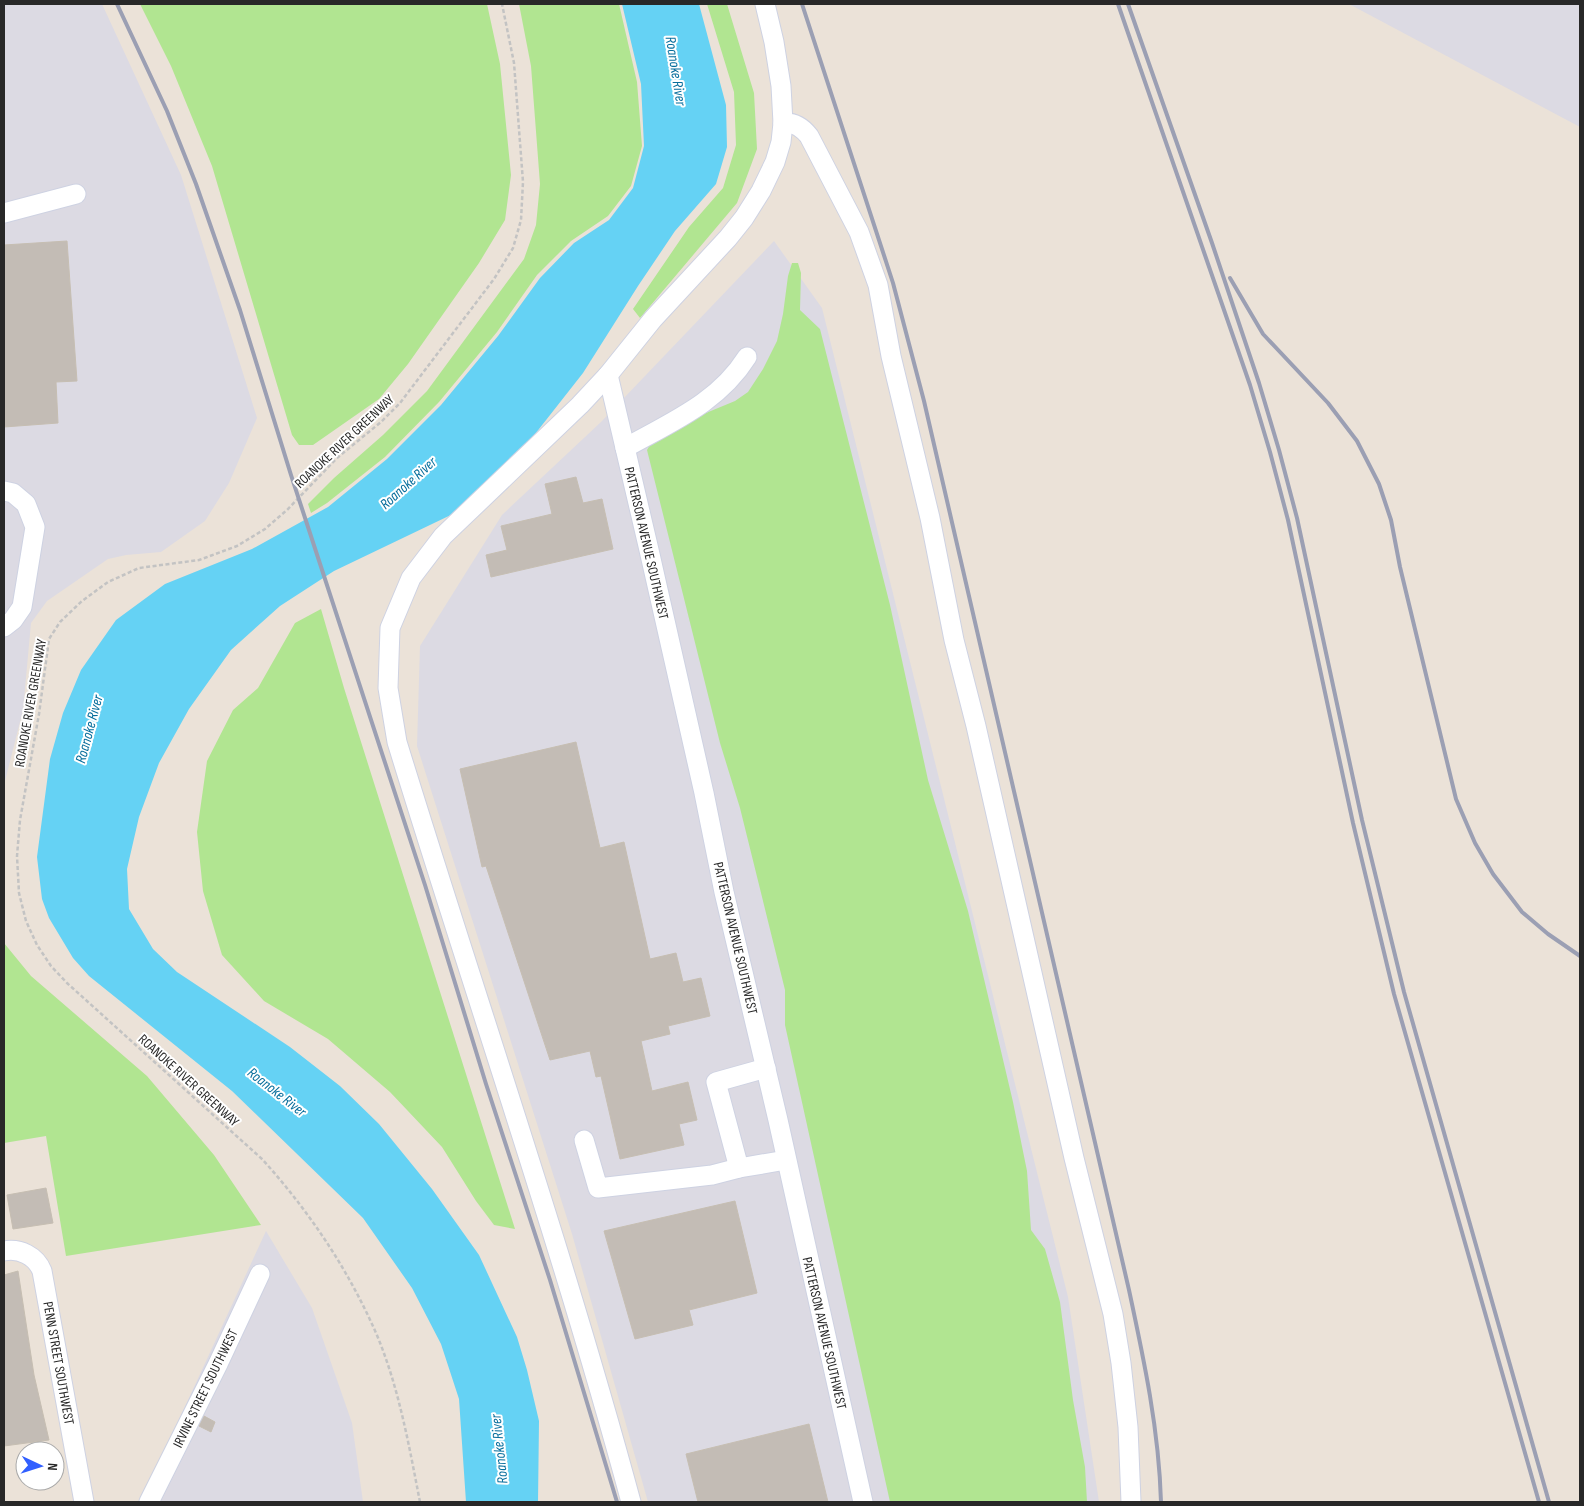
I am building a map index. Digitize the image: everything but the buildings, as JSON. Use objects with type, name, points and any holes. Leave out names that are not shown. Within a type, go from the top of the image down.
[{"type":"street","points":[[631,1502],[568,1283],[397,742],[388,688],[390,628],[411,578],[443,536],[580,405],[608,374],[652,319],[728,238],[744,218],[761,191],[775,162],[781,142],[783,123],[774,42],[765,4]]},
{"type":"street","points":[[783,123],[795,124],[802,128],[809,136],[859,232],[878,285],[892,356],[930,518],[954,640],[976,726],[1074,1158],[1113,1314],[1126,1409],[1131,1502]]},
{"type":"street","points":[[4,214],[76,194]]},
{"type":"street","points":[[625,448],[688,413],[712,397],[729,382],[748,356]]},
{"type":"street","name":"PATTERSON AVENUE SOUTHWEST","points":[[608,374],[863,1502]]},
{"type":"street","points":[[4,492],[13,493],[26,504],[35,527],[22,607],[13,620],[4,627]]},
{"type":"street","points":[[739,1168],[716,1082],[766,1068]]},
{"type":"street","points":[[584,1140],[598,1188],[712,1175],[786,1160]]},
{"type":"street","name":"PENN STREET SOUTHWEST","points":[[4,1251],[21,1252],[33,1257],[39,1264],[42,1272],[84,1502]]},
{"type":"street","name":"IRVINE STREET SOUTHWEST","points":[[149,1502],[218,1364],[260,1274]]},
{"type":"path","name":"ROANOKE RIVER GREENWAY","points":[[420,1502],[392,1379],[377,1334],[336,1256],[309,1215],[262,1159],[88,1003],[51,966],[37,945],[26,921],[19,893],[17,856],[20,820],[38,722],[49,640],[60,622],[82,601],[116,578],[139,568],[199,560],[237,546],[266,529],[337,458],[381,422],[400,403],[494,279],[513,248],[521,220],[524,182],[514,63],[502,4]]},
{"type":"shaded area","points":[[4,4],[102,4],[181,175],[257,418],[229,483],[205,521],[161,552],[126,555],[108,559],[47,601],[31,623],[23,710],[4,785]]},
{"type":"shaded area","points":[[1349,4],[1580,4],[1580,127]]},
{"type":"shaded area","points":[[774,241],[822,308],[1068,1297],[1099,1502],[648,1502],[572,1234],[417,746],[420,646],[502,515],[601,422]]},
{"type":"shaded area","points":[[266,1231],[312,1308],[352,1423],[363,1502],[141,1502]]},
{"type":"green space","points":[[140,4],[487,4],[500,64],[511,175],[505,220],[479,263],[408,364],[379,399],[313,445],[299,445],[292,435],[212,166],[171,66]]},
{"type":"green space","points":[[519,4],[619,4],[637,82],[642,146],[631,186],[608,216],[571,241],[537,275],[497,332],[439,402],[385,457],[327,503],[311,513],[308,504],[334,478],[383,435],[427,391],[524,259],[536,225],[540,184],[531,66]]},
{"type":"green space","points":[[707,4],[727,4],[754,93],[757,149],[737,203],[640,318],[633,309],[689,227],[723,188],[736,145],[734,92]]},
{"type":"green space","points":[[792,263],[798,263],[801,273],[800,310],[820,329],[890,605],[928,780],[968,911],[1013,1102],[1027,1171],[1031,1230],[1045,1249],[1060,1302],[1073,1400],[1085,1467],[1087,1502],[890,1502],[785,1025],[785,990],[740,808],[720,743],[647,450],[653,440],[689,420],[735,401],[748,392],[763,369],[777,341]]},
{"type":"green space","points":[[321,609],[344,688],[515,1229],[494,1225],[476,1201],[442,1147],[390,1092],[328,1039],[264,1001],[222,955],[203,891],[197,832],[207,761],[233,710],[258,688],[295,623]]},
{"type":"green space","points":[[4,943],[31,976],[147,1076],[214,1155],[261,1225],[66,1256],[46,1136],[4,1143]]},
{"type":"water","name":"Roanoke River","points":[[622,4],[699,4],[726,105],[727,147],[716,184],[675,231],[583,373],[528,443],[455,513],[334,571],[280,606],[231,650],[189,709],[159,763],[139,817],[127,869],[129,909],[153,949],[177,972],[290,1047],[340,1086],[379,1124],[432,1189],[479,1255],[517,1337],[527,1370],[539,1421],[538,1502],[466,1502],[459,1399],[441,1344],[412,1288],[363,1218],[232,1091],[89,976],[73,958],[49,918],[42,899],[37,857],[50,759],[63,713],[81,670],[116,620],[165,584],[252,549],[328,507],[387,459],[441,405],[498,336],[540,278],[574,243],[609,220],[633,188],[644,146],[641,84]]},
{"type":"railway","points":[[117,4],[167,111],[196,184],[240,310],[291,475],[425,885],[486,1084],[550,1280],[617,1502]]},
{"type":"railway","points":[[802,4],[893,283],[924,401],[1129,1290],[1154,1422],[1161,1502]]},
{"type":"railway","points":[[1118,4],[1250,385],[1270,452],[1288,520],[1353,823],[1394,994],[1539,1502]]},
{"type":"railway","points":[[1128,4],[1212,243],[1259,383],[1279,450],[1297,518],[1362,820],[1404,992],[1549,1502]]},
{"type":"railway","points":[[1230,278],[1263,334],[1328,403],[1357,441],[1379,484],[1391,520],[1400,567],[1456,799],[1475,843],[1493,874],[1522,912],[1548,934],[1580,956]]}]
